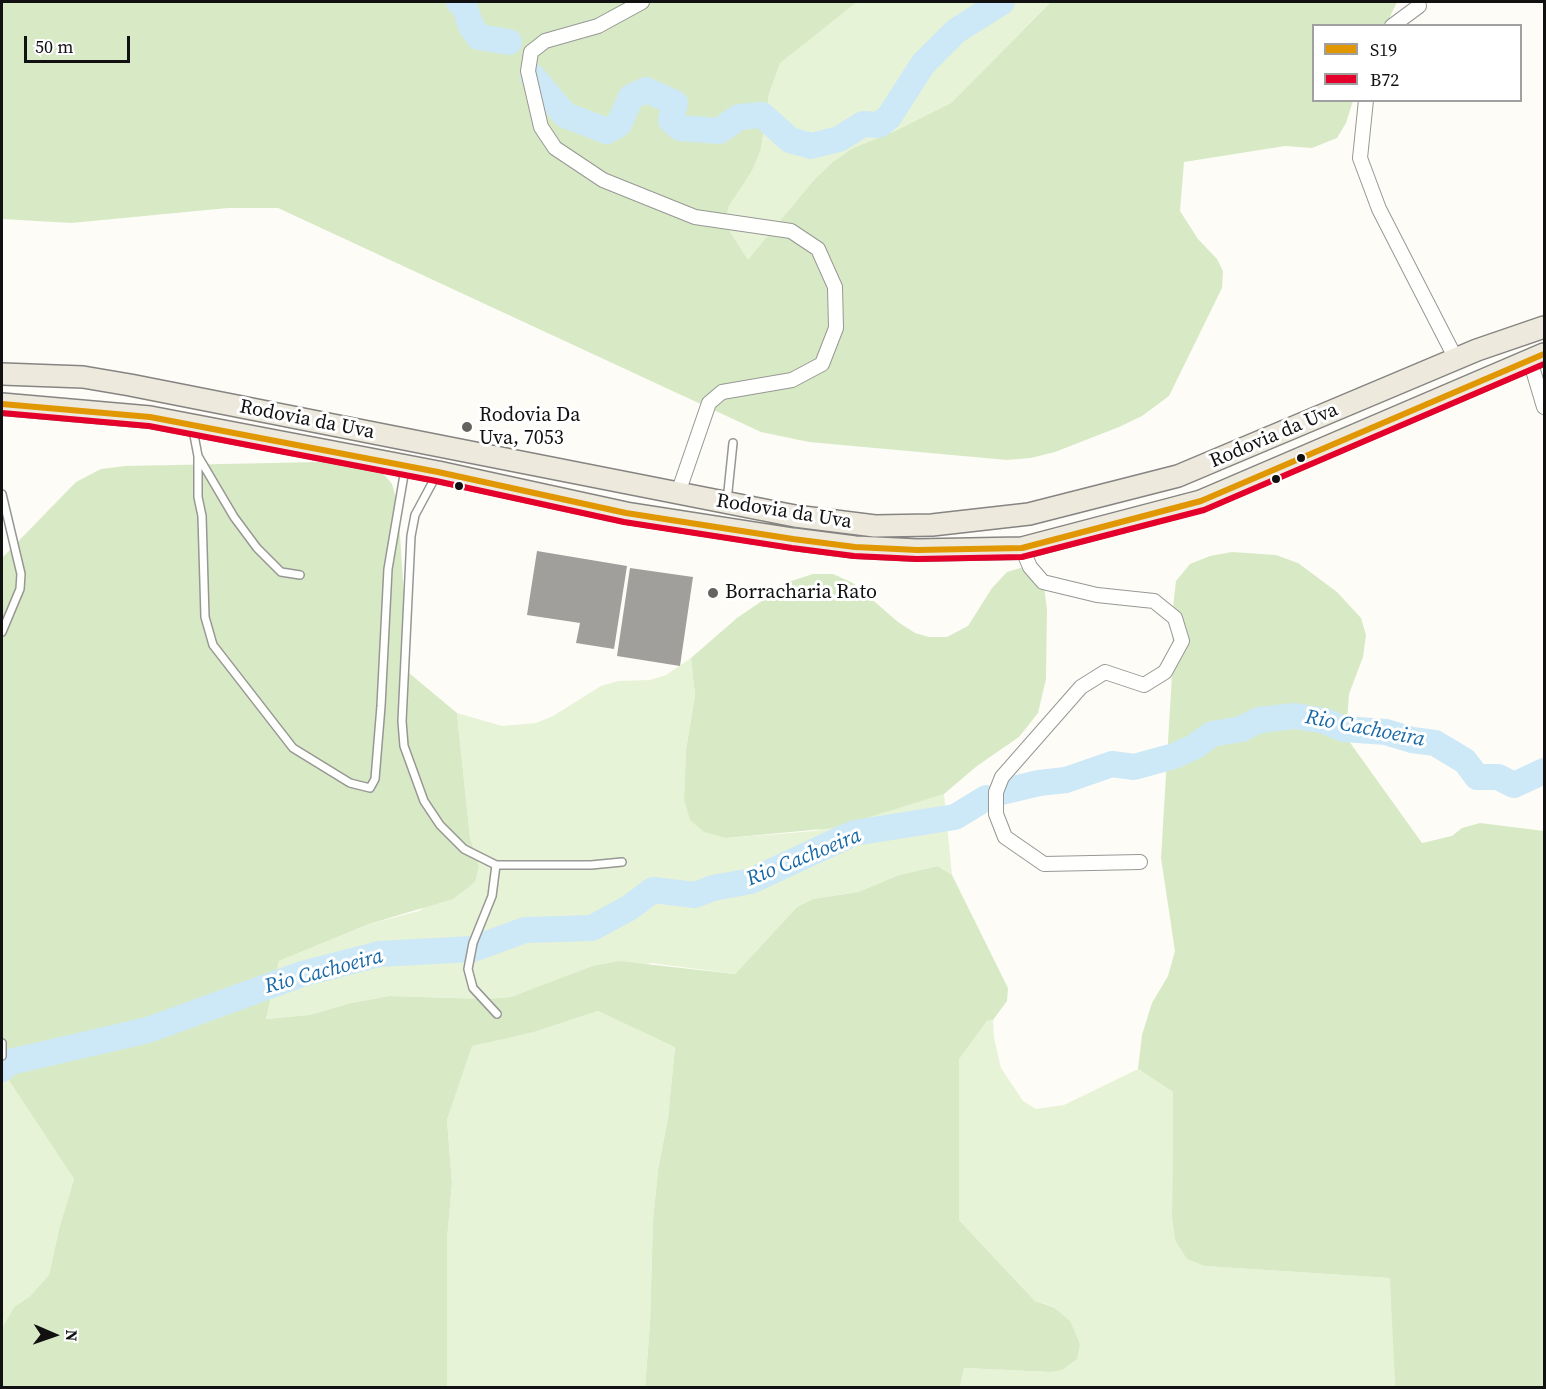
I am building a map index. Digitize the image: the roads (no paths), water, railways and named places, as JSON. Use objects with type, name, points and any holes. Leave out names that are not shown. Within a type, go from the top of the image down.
[{"type":"main road","name":"Rodovia da Uva","points":[[2,374],[83,377],[130,385],[727,504],[875,526],[979,522],[1029,514],[1178,476],[1456,359],[1545,327]]},
{"type":"main road","name":"Rodovia da Uva","points":[[2,404],[150,417],[192,424],[438,472],[626,513],[814,542],[855,547],[917,550],[1022,548],[1201,501],[1538,357]]},
{"type":"street","points":[[642,2],[598,26],[545,41],[531,52],[528,71],[541,127],[555,148],[603,180],[695,217],[791,231],[818,249],[835,287],[836,328],[822,364],[792,380],[722,392],[709,403],[678,493]]},
{"type":"street","points":[[1395,24],[1419,6]]},
{"type":"street","points":[[1366,102],[1360,158],[1379,209],[1456,359]]},
{"type":"street","points":[[1538,357],[1545,407]]},
{"type":"street","points":[[1022,548],[1030,567],[1043,582],[1097,595],[1154,601],[1175,618],[1182,641],[1165,672],[1144,685],[1105,672],[1081,687],[1002,777],[996,792],[996,814],[1005,837],[1044,864],[1140,862]]},
{"type":"lane","points":[[192,424],[198,456],[206,617],[213,645],[293,748],[350,783],[370,788],[375,779],[380,725],[388,569],[406,467]]},
{"type":"lane","points":[[727,504],[733,443]]},
{"type":"lane","points":[[198,456],[234,517],[257,548],[281,572],[300,575]]},
{"type":"lane","points":[[438,472],[415,515],[411,536],[402,721],[404,746],[424,801],[440,825],[464,849],[496,865],[591,865],[622,862]]},
{"type":"lane","points":[[2,494],[21,574],[20,589],[2,632]]},
{"type":"lane","points":[[496,865],[492,896],[473,943],[468,969],[473,988],[497,1014]]},
{"type":"lane","points":[[2,1043],[2,1056]]},
{"type":"waterway","points":[[459,2],[464,5],[471,26],[479,37],[509,42]]},
{"type":"waterway","points":[[533,77],[565,115],[607,131],[619,124],[631,97],[646,90],[675,103],[671,120],[680,128],[719,131],[739,117],[762,115],[790,140],[811,146],[839,139],[863,124],[879,125],[889,117],[923,64],[956,31],[1002,2]]},
{"type":"waterway","name":"Rio Cachoeira","points":[[1001,792],[1039,783],[1066,780],[1112,764],[1134,767],[1174,756],[1194,747],[1212,734],[1241,729],[1259,720],[1295,716],[1325,721],[1344,729],[1386,732],[1412,740],[1435,743],[1465,761],[1477,777],[1498,777],[1514,785],[1544,771]]},
{"type":"waterway","name":"Rio Cachoeira","points":[[2,1069],[10,1062],[148,1030],[302,974],[379,954],[473,949],[525,930],[592,928],[629,908],[653,890],[695,895],[713,888],[751,881],[854,833],[955,817],[986,798]]},
{"type":"place","name":"Rodovia Da Uva, 7053","points":[[467,427]]},
{"type":"place","name":"Borracharia Rato","points":[[713,593]]}]
